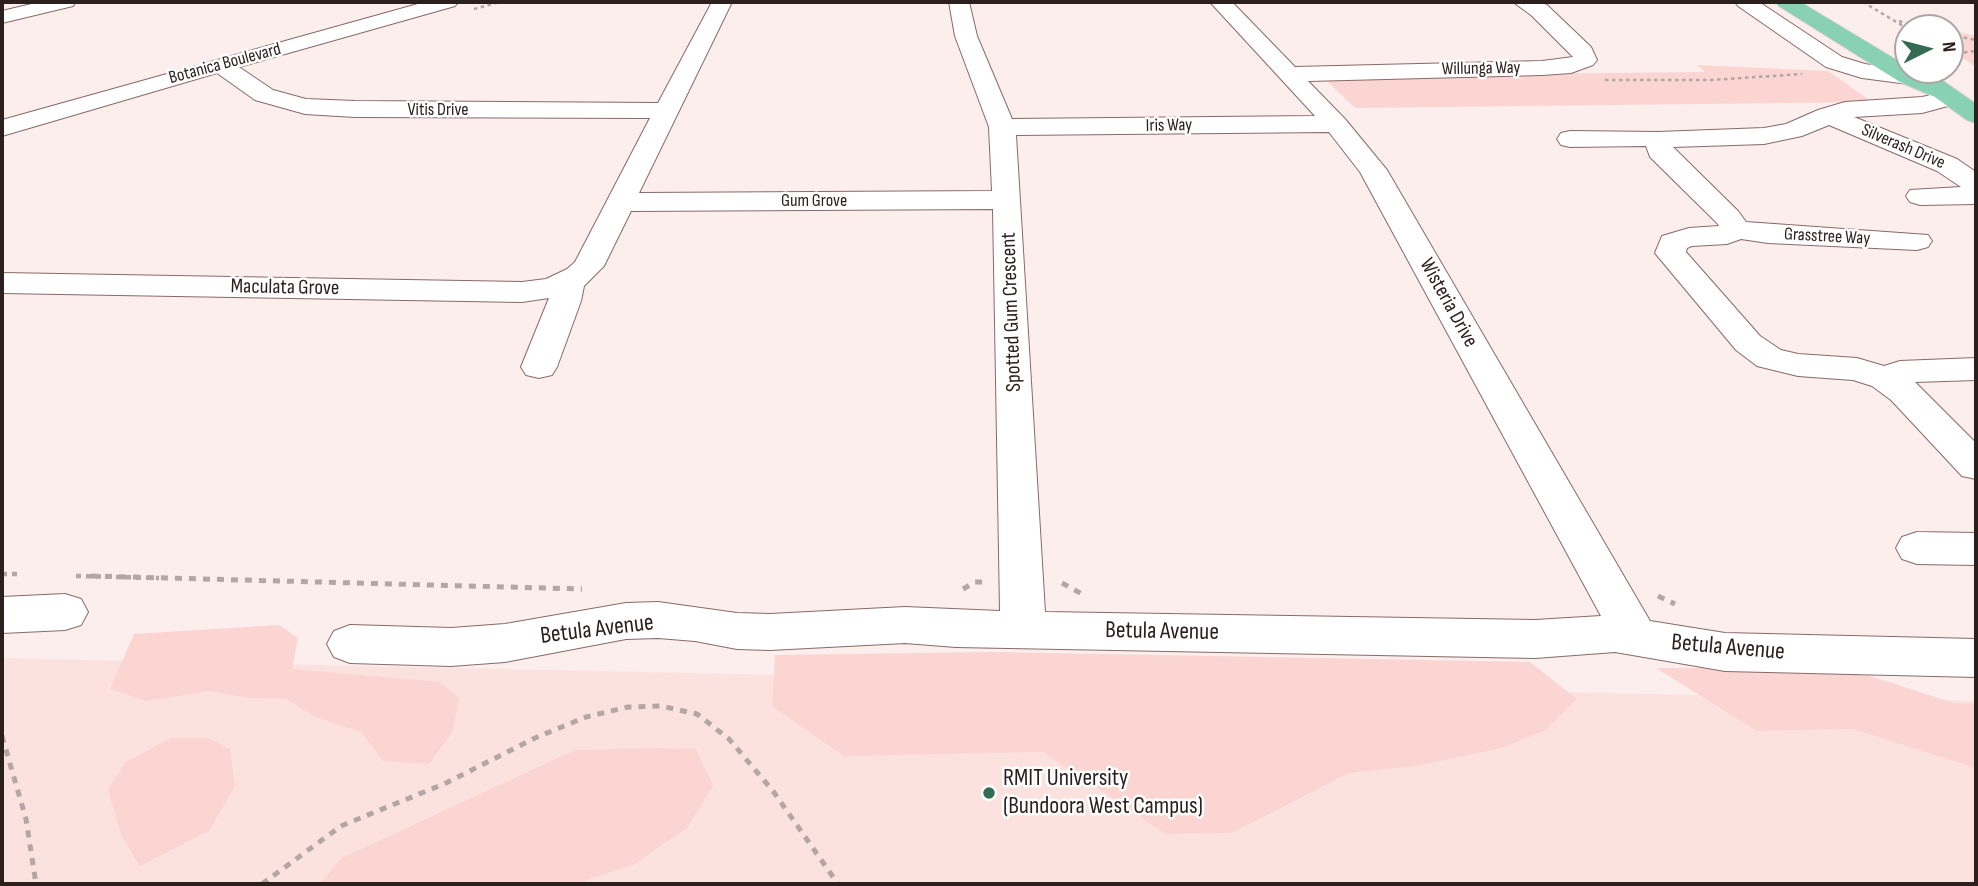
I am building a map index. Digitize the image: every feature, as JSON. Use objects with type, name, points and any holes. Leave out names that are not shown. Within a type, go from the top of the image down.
[{"type":"main road","points":[[1786,2],[1894,63]]},
{"type":"main road","points":[[1806,2],[1894,62]]},
{"type":"main road","points":[[1928,84],[1976,115]]},
{"type":"street","points":[[2,17],[66,2]]},
{"type":"street","name":"Botanica Boulevard","points":[[2,128],[448,2]]},
{"type":"street","points":[[539,367],[565,301],[568,283],[587,266],[722,2]]},
{"type":"street","name":"Spotted Gum Crescent","points":[[959,2],[961,19],[975,64],[1002,127],[1023,630]]},
{"type":"street","name":"Wisteria Drive","points":[[1220,2],[1336,124],[1373,170],[1634,635]]},
{"type":"street","name":"Willunga Way","points":[[1287,74],[1542,68],[1571,66],[1586,60],[1583,52],[1539,10],[1523,2]]},
{"type":"street","points":[[1745,2],[1834,62],[1862,71],[1894,72]]},
{"type":"street","name":"Vitis Drive","points":[[221,65],[264,95],[316,107],[666,111]]},
{"type":"street","points":[[1570,139],[1658,140],[1765,136],[1793,130],[1844,110],[1922,105],[1946,95]]},
{"type":"street","name":"Silverash Drive","points":[[1827,115],[1947,165],[1976,184]]},
{"type":"street","name":"Iris Way","points":[[1002,127],[1336,124]]},
{"type":"street","points":[[1658,140],[1660,151],[1728,217],[1736,229],[1727,236],[1689,237],[1673,242],[1670,253],[1748,343],[1769,358],[1798,365],[1857,369],[1885,378],[1904,392],[1976,466]]},
{"type":"street","points":[[1920,196],[1976,195]]},
{"type":"street","name":"Gum Grove","points":[[621,202],[1007,200]]},
{"type":"street","name":"Grasstree Way","points":[[1736,229],[1768,234],[1917,241]]},
{"type":"street","name":"Maculata Grove","points":[[2,283],[522,292],[547,290],[568,283]]},
{"type":"street","points":[[1885,378],[1900,372],[1976,369]]},
{"type":"street","points":[[1917,548],[1976,549]]},
{"type":"street","points":[[2,615],[65,612]]},
{"type":"street","name":"Betula Avenue","points":[[350,644],[451,647],[505,643],[615,623],[658,620],[695,623],[737,631],[770,632],[871,625],[1535,639],[1634,635],[1725,652],[1976,657]]},
{"type":"path","points":[[1863,2],[1894,21]]},
{"type":"path","points":[[262,884],[341,826],[446,783],[536,738],[586,717],[628,707],[661,706],[697,714],[729,738],[773,791],[838,884]]},
{"type":"path","points":[[2,736],[26,820],[36,884]]},
{"type":"shaded area","points":[[1964,33],[1976,36],[1976,67],[1964,59]]},
{"type":"shaded area","points":[[1697,65],[1828,71],[1872,102],[1355,108],[1322,76],[1705,72]]},
{"type":"shaded area","points":[[279,625],[298,638],[292,669],[440,682],[459,699],[453,731],[429,764],[383,761],[362,733],[314,716],[287,699],[249,698],[209,691],[146,701],[110,689],[134,634]]},
{"type":"shaded area","points":[[995,652],[1530,662],[1577,699],[1546,730],[1501,748],[1416,766],[1349,773],[1232,833],[1166,834],[1043,752],[844,756],[772,706],[775,655]]},
{"type":"shaded area","name":"RMIT University (Bundoora West Campus)","points":[[2,658],[1976,701],[1976,884],[2,884]]},
{"type":"shaded area","points":[[1656,668],[1846,668],[1953,703],[1976,704],[1976,768],[1853,729],[1757,731]]},
{"type":"shaded area","points":[[171,738],[208,738],[230,749],[235,786],[209,831],[140,866],[121,835],[108,789],[126,762]]},
{"type":"shaded area","points":[[696,749],[713,786],[687,828],[633,865],[589,879],[584,884],[320,884],[342,858],[575,750]]},
{"type":"place","name":"RMIT University (Bundoora West Campus)","points":[[989,793]]}]
